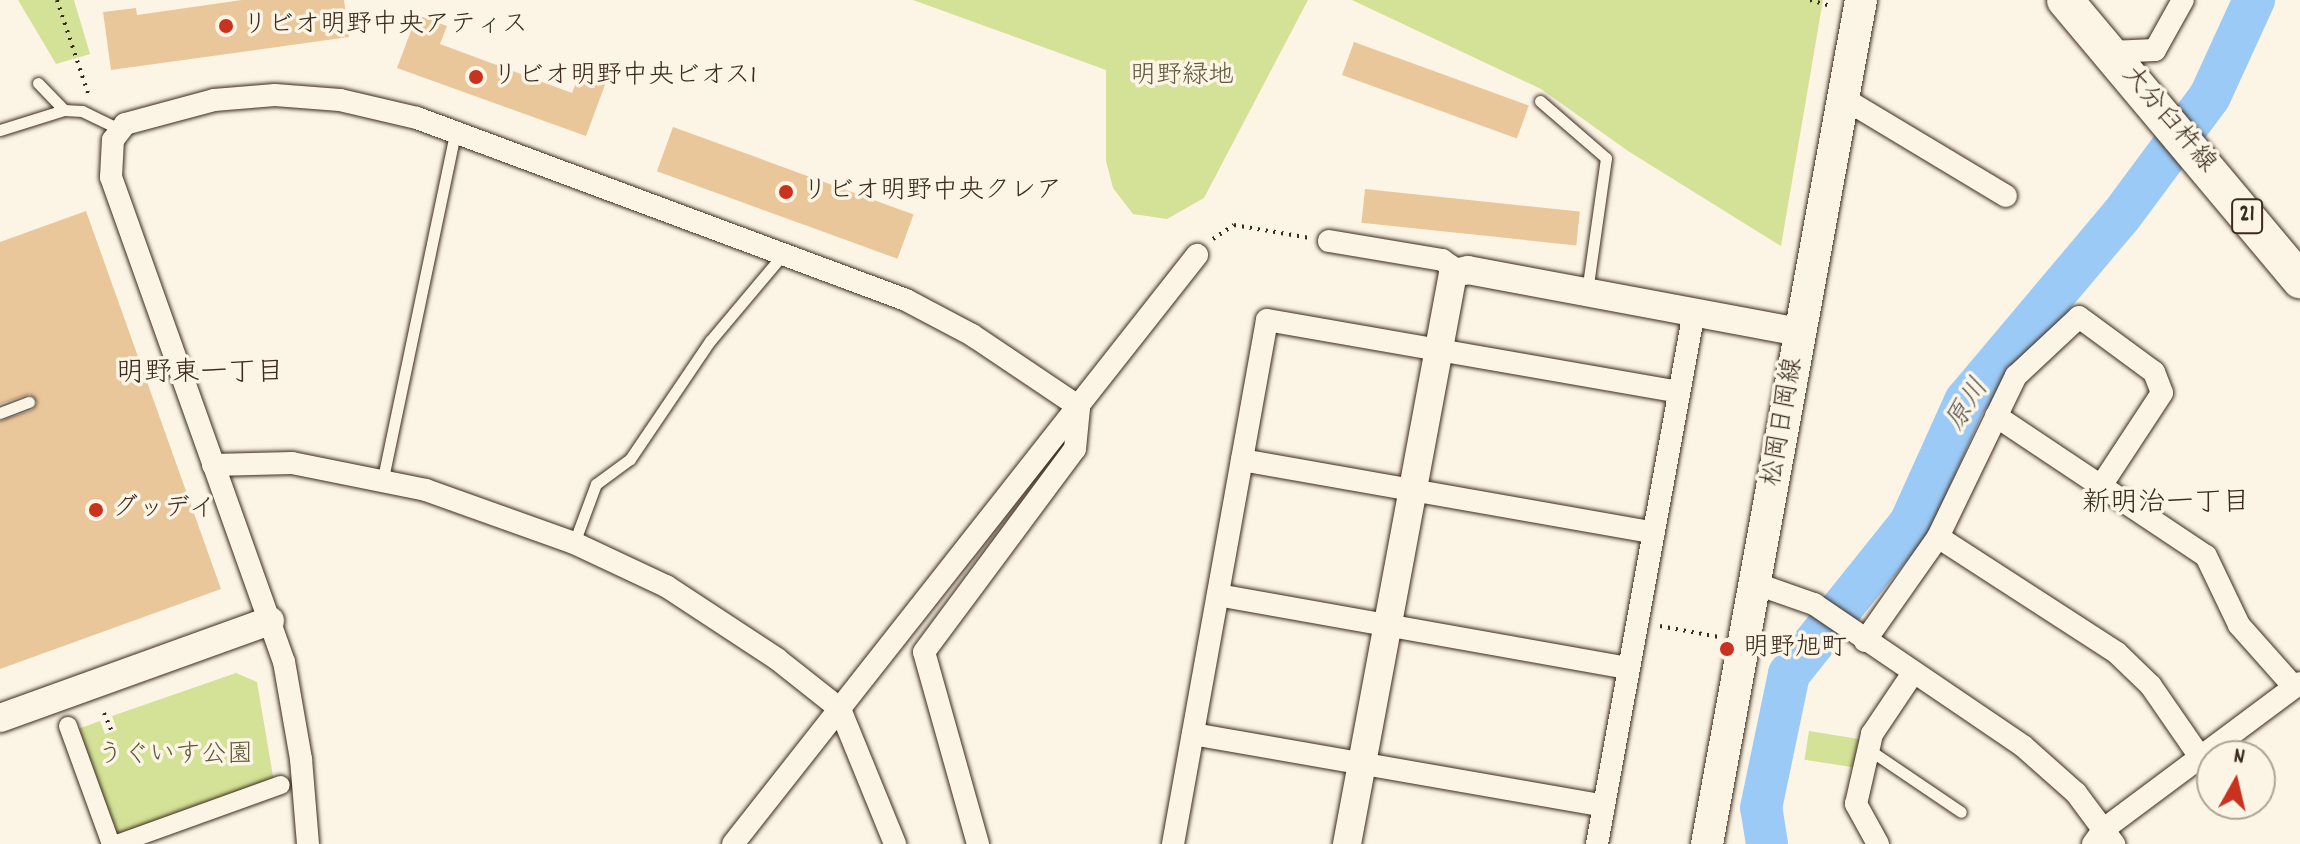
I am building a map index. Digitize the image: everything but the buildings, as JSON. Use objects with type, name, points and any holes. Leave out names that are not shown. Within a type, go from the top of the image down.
[{"type":"main road","name":"大分臼杵線","points":[[2065,0],[2300,280]]},
{"type":"main road","name":"松岡日岡線","points":[[1707,844],[1843,98],[1848,3]]},
{"type":"street","points":[[2111,52],[2155,50],[2183,0]]},
{"type":"street","points":[[308,844],[295,715],[270,621],[111,177],[110,152],[119,129],[183,107],[275,95],[374,107],[455,132],[906,300],[972,335],[1079,407]]},
{"type":"street","points":[[1843,98],[2006,196]]},
{"type":"street","points":[[1329,241],[1442,260],[1457,270],[1800,332]]},
{"type":"street","points":[[733,844],[1197,255]]},
{"type":"street","points":[[1347,844],[1450,279],[1457,270]]},
{"type":"street","points":[[1597,844],[1694,312]]},
{"type":"street","points":[[1862,639],[1938,537],[2025,362],[2079,317],[2154,372],[2162,393],[2101,486]]},
{"type":"street","points":[[1173,844],[1267,320],[1679,392]]},
{"type":"street","points":[[978,844],[924,652],[1075,449],[1079,407]]},
{"type":"street","points":[[1996,416],[2206,556],[2239,625],[2297,685],[2223,740]]},
{"type":"street","points":[[1242,460],[1654,533]]},
{"type":"street","points":[[213,465],[292,463],[383,478],[574,543],[702,607],[840,709],[895,844]]},
{"type":"street","points":[[1938,537],[2117,653],[2151,686],[2196,751]]},
{"type":"street","points":[[1754,583],[1814,604],[2023,746],[2076,793],[2104,839],[2196,760]]},
{"type":"street","points":[[1218,595],[1629,668]]},
{"type":"street","points":[[0,718],[270,621]]},
{"type":"street","points":[[1878,844],[1856,804],[1867,749],[1913,673]]},
{"type":"street","points":[[68,726],[114,844],[281,785]]},
{"type":"street","points":[[1193,734],[1604,806]]},
{"type":"lane","points":[[38,83],[64,110]]},
{"type":"lane","points":[[1540,101],[1606,158],[1587,292]]},
{"type":"lane","points":[[0,130],[64,110],[97,117],[119,129]]},
{"type":"lane","points":[[383,478],[455,132]]},
{"type":"lane","points":[[574,543],[596,484],[630,459],[710,341],[784,252]]},
{"type":"lane","points":[[0,413],[29,402]]},
{"type":"lane","points":[[1867,749],[1961,812]]},
{"type":"path","points":[[57,0],[97,117]]},
{"type":"path","points":[[1810,0],[1848,3]]},
{"type":"path","points":[[1197,255],[1224,228],[1234,225],[1329,241]]},
{"type":"path","points":[[1637,622],[1725,638]]},
{"type":"path","points":[[104,713],[112,732]]},
{"type":"green space","points":[[18,0],[74,0],[90,54],[56,64]]},
{"type":"green space","name":"明野緑地","points":[[913,0],[1308,0],[1204,198],[1167,219],[1133,214],[1113,188],[1106,161],[1106,70]]},
{"type":"green space","points":[[1352,0],[1823,0],[1781,246],[1628,151],[1541,89]]},
{"type":"green space","name":"うぐいす公園","points":[[236,673],[257,682],[274,782],[114,840],[75,730],[100,721],[105,734],[112,732],[117,730],[112,716]]},
{"type":"green space","points":[[1809,731],[1860,739],[1856,768],[1804,760]]},
{"type":"waterway","name":"原川","points":[[1767,844],[1761,808],[1789,674],[1910,523],[1965,401],[2121,216],[2210,96],[2254,0]]},
{"type":"place","name":"リビオ明野中央アティス","points":[[226,26]]},
{"type":"place","name":"リビオ明野中央ビオス1","points":[[476,77]]},
{"type":"place","name":"リビオ明野中央クレア","points":[[786,192]]},
{"type":"place","name":"グッデイ","points":[[96,510]]},
{"type":"place","name":"明野旭町","points":[[1727,649]]},
{"type":"district","name":"明野東一丁目","points":[[200,375]]},
{"type":"district","name":"新明治一丁目","points":[[2166,505]]}]
